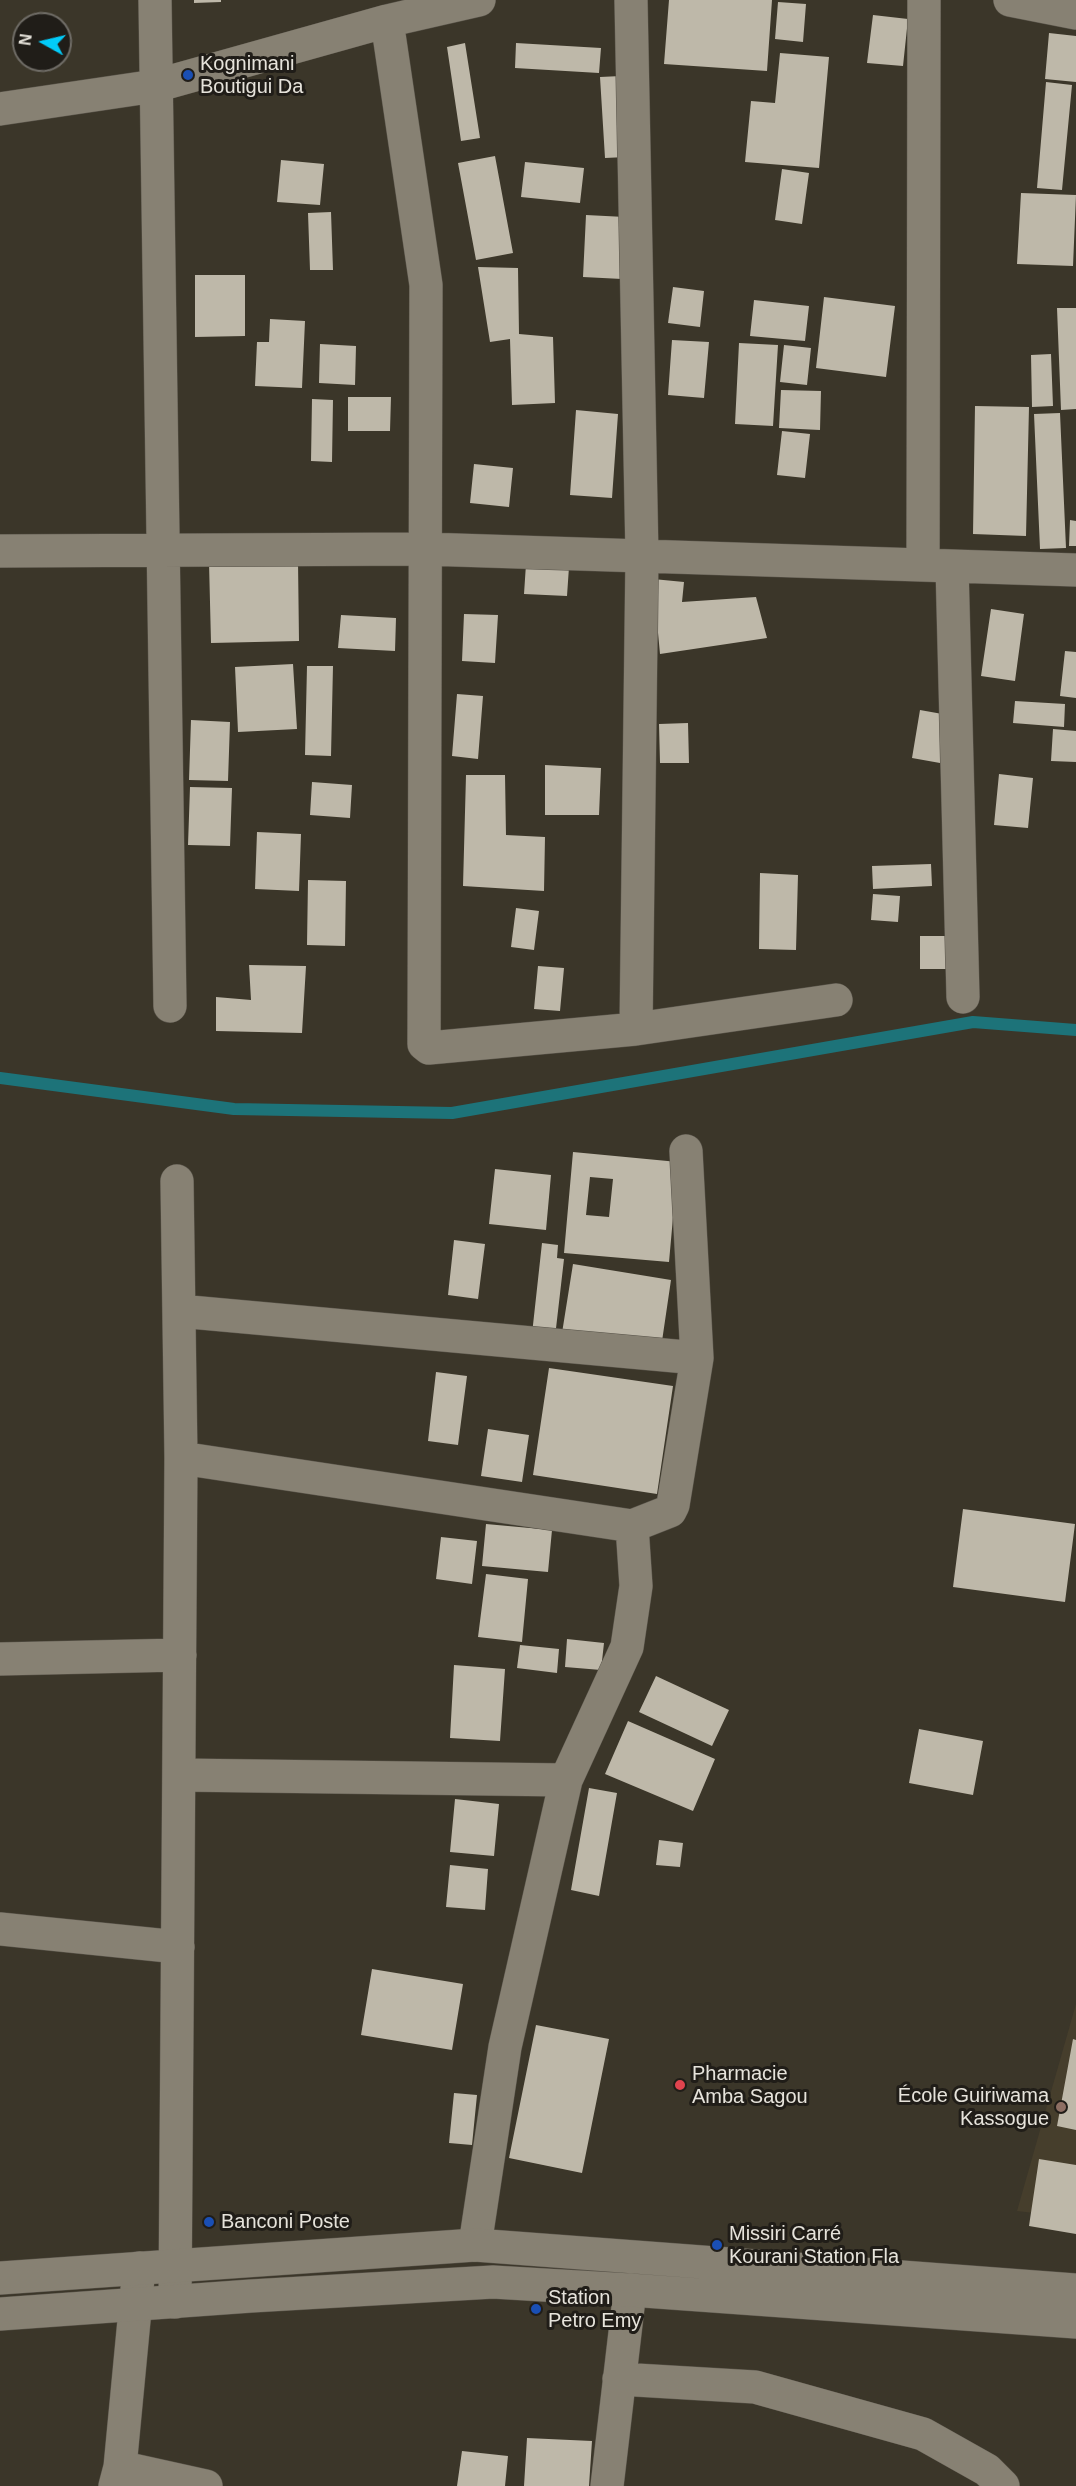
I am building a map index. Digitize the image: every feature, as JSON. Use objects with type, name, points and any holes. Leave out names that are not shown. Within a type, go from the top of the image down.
[{"type":"street","points":[[155,0],[170,1006]]},
{"type":"street","points":[[0,110],[155,86],[401,12],[479,0]]},
{"type":"street","points":[[631,0],[642,555],[636,1029]]},
{"type":"street","points":[[924,0],[937,565],[963,997]]},
{"type":"street","points":[[1010,0],[1076,14]]},
{"type":"street","points":[[401,12],[426,285],[424,1044],[429,1048],[636,1029],[836,1000]]},
{"type":"street","points":[[0,551],[425,549],[1076,570]]},
{"type":"street","points":[[181,1458],[632,1526],[670,1512],[697,1358],[687,1150]]},
{"type":"street","points":[[175,2302],[181,1458],[177,1181]]},
{"type":"street","points":[[180,1311],[697,1358]]},
{"type":"street","points":[[475,2245],[505,2047],[566,1780],[627,1647],[636,1586],[632,1526]]},
{"type":"street","points":[[0,1659],[180,1655]]},
{"type":"street","points":[[179,1775],[566,1780]]},
{"type":"street","points":[[0,1929],[178,1947]]},
{"type":"street","points":[[0,2278],[475,2245],[1076,2290]]},
{"type":"street","points":[[139,2268],[117,2476],[206,2486]]},
{"type":"street","points":[[0,2314],[493,2282],[1076,2322]]},
{"type":"street","points":[[607,2486],[630,2290]]},
{"type":"street","points":[[619,2379],[755,2387],[923,2434],[987,2470],[1003,2486]]},
{"type":"shaded area","name":"École Guiriwama Kassogue","points":[[1076,2004],[1076,2218],[1017,2211]]},
{"type":"building","points":[[194,0],[221,0],[221,2],[194,3]]},
{"type":"building","points":[[669,0],[772,0],[767,71],[664,64]]},
{"type":"building","points":[[778,2],[806,4],[803,42],[775,39]]},
{"type":"building","points":[[873,15],[908,19],[903,66],[867,63]]},
{"type":"building","points":[[1049,33],[1076,36],[1076,82],[1045,79]]},
{"type":"building","points":[[465,43],[480,138],[461,141],[447,47]]},
{"type":"building","points":[[516,43],[601,48],[599,73],[515,68]]},
{"type":"building","points":[[780,53],[829,57],[819,168],[745,162],[751,101],[775,103]]},
{"type":"building","points":[[621,76],[626,157],[605,158],[600,77]]},
{"type":"building","points":[[1046,82],[1072,85],[1062,190],[1037,188]]},
{"type":"building","points":[[495,156],[513,253],[476,260],[458,163]]},
{"type":"building","points":[[281,160],[324,164],[320,205],[277,202]]},
{"type":"building","points":[[525,162],[584,168],[580,203],[521,197]]},
{"type":"building","points":[[782,169],[809,173],[802,224],[775,220]]},
{"type":"building","points":[[1021,193],[1076,195],[1073,266],[1017,264]]},
{"type":"building","points":[[331,212],[333,270],[310,270],[308,213]]},
{"type":"building","points":[[586,215],[625,217],[622,279],[583,277]]},
{"type":"building","points":[[478,267],[518,268],[519,334],[553,337],[555,403],[512,405],[510,339],[490,342]]},
{"type":"building","points":[[195,275],[245,275],[245,336],[195,337]]},
{"type":"building","points":[[673,287],[704,291],[700,327],[668,323]]},
{"type":"building","points":[[824,297],[895,306],[886,377],[816,368]]},
{"type":"building","points":[[754,300],[809,306],[805,341],[750,336]]},
{"type":"building","points":[[1057,308],[1076,308],[1076,409],[1061,410]]},
{"type":"building","points":[[270,319],[305,321],[302,388],[255,386],[257,342],[269,342]]},
{"type":"building","points":[[672,340],[709,342],[704,398],[668,395]]},
{"type":"building","points":[[739,343],[778,345],[773,426],[735,424]]},
{"type":"building","points":[[320,344],[356,346],[355,385],[319,383]]},
{"type":"building","points":[[784,345],[811,348],[807,385],[780,382]]},
{"type":"building","points":[[1051,354],[1053,406],[1032,407],[1031,355]]},
{"type":"building","points":[[781,390],[821,391],[820,430],[779,428]]},
{"type":"building","points":[[348,397],[391,397],[390,431],[348,431]]},
{"type":"building","points":[[312,399],[333,400],[332,462],[311,461]]},
{"type":"building","points":[[975,406],[1029,407],[1026,536],[973,534]]},
{"type":"building","points":[[576,410],[618,414],[612,498],[570,495]]},
{"type":"building","points":[[1060,413],[1066,548],[1040,549],[1034,414]]},
{"type":"building","points":[[782,431],[810,434],[805,478],[777,475]]},
{"type":"building","points":[[474,464],[513,468],[509,507],[470,503]]},
{"type":"building","points":[[1070,520],[1076,521],[1076,546],[1069,546]]},
{"type":"building","points":[[298,561],[299,641],[211,643],[209,562]]},
{"type":"building","points":[[526,564],[569,567],[567,596],[524,594]]},
{"type":"building","points":[[653,579],[684,582],[682,602],[756,597],[767,638],[660,654]]},
{"type":"building","points":[[991,609],[1024,614],[1015,681],[981,676]]},
{"type":"building","points":[[464,614],[498,615],[495,663],[462,661]]},
{"type":"building","points":[[341,615],[396,618],[395,651],[338,648]]},
{"type":"building","points":[[1065,651],[1076,652],[1076,698],[1060,696]]},
{"type":"building","points":[[293,664],[297,729],[238,732],[235,667]]},
{"type":"building","points":[[307,666],[333,666],[331,756],[305,755]]},
{"type":"building","points":[[457,694],[483,696],[478,759],[452,756]]},
{"type":"building","points":[[1015,701],[1065,704],[1064,727],[1013,723]]},
{"type":"building","points":[[920,710],[948,715],[940,763],[912,758]]},
{"type":"building","points":[[191,720],[230,722],[228,781],[189,780]]},
{"type":"building","points":[[688,723],[689,763],[660,763],[659,724]]},
{"type":"building","points":[[1053,729],[1076,731],[1076,762],[1051,761]]},
{"type":"building","points":[[545,765],[601,768],[599,815],[545,815]]},
{"type":"building","points":[[999,774],[1033,778],[1028,828],[994,825]]},
{"type":"building","points":[[466,775],[505,775],[506,835],[545,837],[544,891],[463,886]]},
{"type":"building","points":[[312,782],[352,785],[350,818],[310,815]]},
{"type":"building","points":[[190,787],[232,788],[230,846],[188,845]]},
{"type":"building","points":[[257,832],[301,834],[299,891],[255,889]]},
{"type":"building","points":[[931,864],[932,886],[873,889],[872,866]]},
{"type":"building","points":[[760,873],[798,875],[796,950],[759,949]]},
{"type":"building","points":[[308,880],[346,881],[345,946],[307,945]]},
{"type":"building","points":[[873,894],[900,896],[898,922],[871,920]]},
{"type":"building","points":[[516,908],[539,911],[534,950],[511,947]]},
{"type":"building","points":[[920,936],[948,936],[948,969],[920,969]]},
{"type":"building","points":[[249,965],[306,966],[302,1033],[216,1031],[216,997],[251,1000]]},
{"type":"building","points":[[538,966],[564,968],[560,1011],[534,1009]]},
{"type":"building","points":[[573,1152],[678,1162],[669,1262],[564,1253]],"holes":[[[590,1177],[613,1179],[609,1217],[586,1215]]]},
{"type":"building","points":[[495,1169],[551,1175],[546,1230],[489,1224]]},
{"type":"building","points":[[454,1240],[485,1244],[478,1299],[448,1295]]},
{"type":"building","points":[[542,1243],[558,1245],[557,1258],[564,1259],[555,1337],[532,1334]]},
{"type":"building","points":[[573,1264],[671,1280],[661,1348],[562,1333]]},
{"type":"building","points":[[549,1368],[673,1386],[657,1494],[533,1475]]},
{"type":"building","points":[[436,1372],[467,1376],[458,1445],[428,1441]]},
{"type":"building","points":[[488,1429],[529,1435],[522,1482],[481,1476]]},
{"type":"building","points":[[963,1509],[1075,1524],[1065,1602],[953,1587]]},
{"type":"building","points":[[486,1524],[552,1530],[548,1572],[482,1566]]},
{"type":"building","points":[[441,1537],[477,1541],[472,1584],[436,1579]]},
{"type":"building","points":[[486,1574],[528,1579],[522,1642],[478,1637]]},
{"type":"building","points":[[567,1639],[604,1643],[601,1670],[565,1667]]},
{"type":"building","points":[[520,1645],[559,1649],[557,1673],[517,1668]]},
{"type":"building","points":[[454,1665],[505,1669],[500,1741],[450,1738]]},
{"type":"building","points":[[656,1676],[729,1710],[712,1746],[639,1712]]},
{"type":"building","points":[[628,1721],[715,1759],[693,1811],[605,1774]]},
{"type":"building","points":[[919,1729],[983,1741],[973,1795],[909,1783]]},
{"type":"building","points":[[589,1788],[617,1793],[599,1896],[571,1890]]},
{"type":"building","points":[[455,1799],[499,1804],[494,1856],[450,1852]]},
{"type":"building","points":[[659,1840],[683,1843],[680,1867],[656,1865]]},
{"type":"building","points":[[450,1865],[488,1869],[485,1910],[446,1907]]},
{"type":"building","points":[[372,1969],[463,1984],[452,2050],[361,2035]]},
{"type":"building","points":[[536,2025],[609,2039],[582,2173],[509,2158]]},
{"type":"building","points":[[1073,2039],[1076,2040],[1076,2130],[1057,2126]]},
{"type":"building","points":[[454,2093],[477,2095],[472,2145],[449,2143]]},
{"type":"building","points":[[1039,2159],[1076,2165],[1076,2234],[1029,2226]]},
{"type":"building","points":[[527,2438],[592,2441],[589,2486],[524,2486]]},
{"type":"building","points":[[462,2451],[508,2456],[505,2486],[457,2486]]},
{"type":"waterway","points":[[0,1078],[234,1109],[452,1113],[973,1022],[1076,1030]]},
{"type":"place","name":"Kognimani Boutigui Da","points":[[188,75]]},
{"type":"place","name":"Pharmacie Amba Sagou","points":[[680,2085]]},
{"type":"place","name":"École Guiriwama Kassogue","points":[[1061,2107]]},
{"type":"place","name":"Banconi Poste","points":[[209,2222]]},
{"type":"place","name":"Missiri Carré Kourani Station Fla","points":[[717,2245]]},
{"type":"place","name":"Station Petro Emy","points":[[536,2309]]}]
